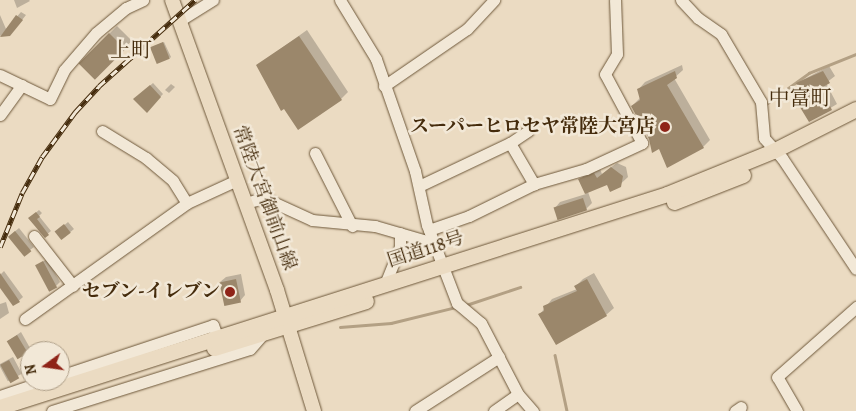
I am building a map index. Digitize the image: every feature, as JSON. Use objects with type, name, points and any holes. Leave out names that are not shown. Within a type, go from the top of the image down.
[{"type":"highway","name":"国道118号","points":[[778,155],[856,109]]},
{"type":"highway","name":"国道118号","points":[[18,411],[217,336],[287,320],[671,203],[856,120]]},
{"type":"highway","name":"国道118号","points":[[0,406],[263,334],[287,320],[385,284],[446,270]]},
{"type":"main road","name":"常陸大宮御前山線","points":[[172,0],[287,320],[314,411]]},
{"type":"street","points":[[0,75],[50,99],[64,70],[96,34],[126,8],[143,0]]},
{"type":"street","points":[[340,0],[376,59],[419,186],[429,230],[446,270],[457,303],[481,323],[518,394],[533,411]]},
{"type":"street","points":[[384,86],[467,29],[494,0]]},
{"type":"street","points":[[429,230],[469,216],[534,184],[586,169],[642,143],[605,74],[617,54],[615,0]]},
{"type":"street","points":[[681,0],[698,18],[721,34],[761,102],[761,129],[856,269]]},
{"type":"street","points":[[180,21],[211,1]]},
{"type":"street","points":[[0,115],[22,85]]},
{"type":"street","points":[[102,131],[146,158],[173,181],[187,203]]},
{"type":"street","points":[[419,186],[510,143],[528,131]]},
{"type":"street","points":[[510,143],[534,184]]},
{"type":"street","points":[[315,153],[352,226]]},
{"type":"street","points":[[25,319],[187,203],[237,180]]},
{"type":"street","points":[[245,203],[264,198],[312,220],[352,226],[375,226],[434,243]]},
{"type":"street","points":[[385,284],[400,247],[400,233]]},
{"type":"street","points":[[34,236],[73,286]]},
{"type":"street","points":[[797,411],[778,377],[856,307]]},
{"type":"street","points":[[70,373],[213,326],[217,336]]},
{"type":"street","points":[[52,411],[250,349],[263,334]]},
{"type":"street","points":[[415,411],[499,357]]},
{"type":"street","points":[[0,396],[20,389]]},
{"type":"street","points":[[494,411],[518,394]]},
{"type":"building","points":[[16,15],[23,20],[10,36],[0,37]]},
{"type":"building","points":[[109,33],[125,49],[95,80],[79,63]]},
{"type":"building","points":[[299,36],[342,100],[298,130],[284,109],[281,111],[256,65]]},
{"type":"building","points":[[163,42],[170,59],[157,64],[150,47]]},
{"type":"building","name":"スーパーヒロセヤ常陸大宮店","points":[[675,71],[677,78],[667,85],[704,148],[667,168],[659,149],[652,153],[649,139],[631,106],[640,100],[637,89]]},
{"type":"building","points":[[823,71],[830,83],[821,88],[832,110],[809,122],[798,104],[805,100],[796,83]]},
{"type":"building","points":[[150,85],[161,97],[147,113],[133,99]]},
{"type":"building","points":[[611,167],[623,176],[621,187],[610,192],[607,185],[585,194],[578,179],[594,173],[597,178]]},
{"type":"building","points":[[583,198],[587,210],[558,220],[554,208]]},
{"type":"building","points":[[36,212],[40,217],[37,219],[49,235],[45,238],[28,218]]},
{"type":"building","points":[[64,224],[71,233],[61,240],[55,231]]},
{"type":"building","points":[[15,231],[31,251],[24,257],[8,237]]},
{"type":"building","points":[[43,261],[57,287],[49,292],[35,265]]},
{"type":"building","points":[[0,273],[20,302],[13,306],[0,288]]},
{"type":"building","name":"セブン-イレブン","points":[[236,279],[241,302],[224,306],[219,283]]},
{"type":"building","points":[[587,279],[607,316],[556,345],[538,314],[544,311],[543,306],[577,291],[574,286]]},
{"type":"building","points":[[17,335],[21,341],[20,358],[18,359],[7,341]]},
{"type":"building","points":[[9,360],[19,378],[10,383],[0,365]]},
{"type":"waterway","points":[[766,104],[809,73],[856,54]]},
{"type":"waterway","points":[[466,305],[520,287]]},
{"type":"waterway","points":[[340,327],[391,323],[456,307]]},
{"type":"waterway","points":[[555,355],[567,411]]},
{"type":"railway","points":[[0,247],[22,193],[42,157],[75,112],[99,86],[195,0]]},
{"type":"place","name":"スーパーヒロセヤ常陸大宮店","points":[[665,127]]},
{"type":"place","name":"セブン-イレブン","points":[[230,292]]},
{"type":"district","name":"上町","points":[[131,50]]},
{"type":"district","name":"中富町","points":[[800,98]]}]
